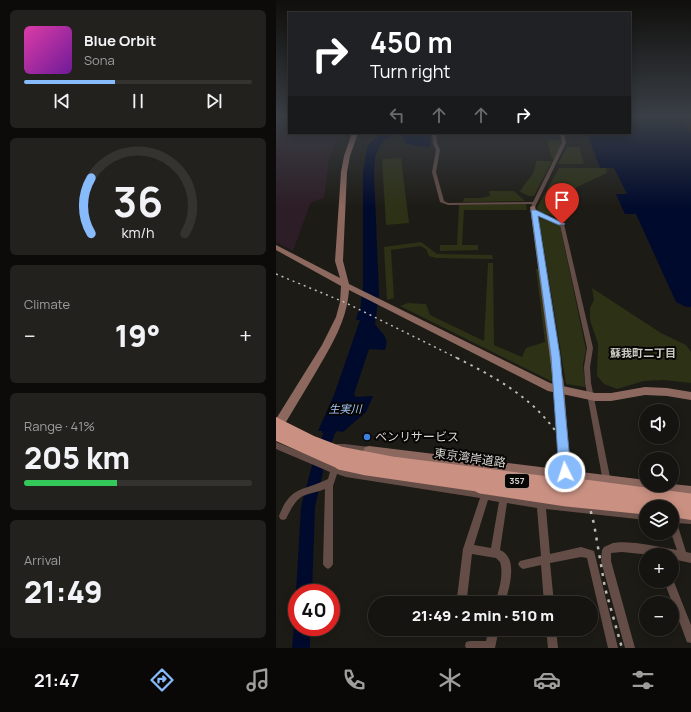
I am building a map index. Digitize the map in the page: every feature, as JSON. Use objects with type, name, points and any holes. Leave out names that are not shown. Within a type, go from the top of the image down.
[{"type":"highway","name":"東京湾岸道路","points":[[277,427],[304,448],[353,466],[566,493],[691,502]]},
{"type":"highway","name":"東京湾岸道路","points":[[304,448],[337,452],[395,464],[639,504]]},
{"type":"highway","points":[[679,510],[691,512]]},
{"type":"street","points":[[277,427],[326,346],[341,312],[345,284],[339,261],[344,172],[350,147]]},
{"type":"street","points":[[436,147],[438,150],[434,172],[442,202],[448,204],[534,208],[562,224],[590,348],[587,368],[588,383],[607,482]]},
{"type":"street","points":[[562,147],[534,208],[558,381],[566,493]]},
{"type":"street","points":[[276,247],[381,304],[548,386],[591,396],[610,397],[650,391],[691,396]]},
{"type":"street","points":[[276,445],[304,448],[333,469],[346,473],[540,504],[639,515]]},
{"type":"street","points":[[337,452],[345,447],[691,492]]},
{"type":"street","points":[[328,564],[328,504],[333,469]]},
{"type":"street","points":[[283,516],[296,495],[301,491],[323,486],[330,482]]},
{"type":"street","points":[[462,596],[468,549],[485,495]]},
{"type":"street","points":[[495,554],[504,498]]},
{"type":"street","points":[[540,504],[549,596]]},
{"type":"street","points":[[679,519],[691,520]]},
{"type":"street","points":[[679,538],[687,557]]},
{"type":"street","points":[[630,648],[606,561],[607,550],[610,548],[622,547],[639,550]]},
{"type":"street","points":[[468,549],[500,555],[505,560],[507,571],[502,596]]},
{"type":"street","points":[[523,564],[580,552],[590,554],[613,648]]},
{"type":"street","points":[[672,588],[690,632]]},
{"type":"street","points":[[470,646],[487,646],[491,644],[493,636]]},
{"type":"street","points":[[552,636],[553,648]]},
{"type":"shaded area","points":[[276,147],[334,147],[329,158],[324,198],[311,202],[293,251],[276,242]]},
{"type":"green space","points":[[549,147],[561,147],[556,159],[552,159]]},
{"type":"green space","points":[[567,147],[579,147],[584,164],[558,164]]},
{"type":"green space","points":[[401,158],[409,223],[386,225],[382,159]]},
{"type":"green space","points":[[536,161],[552,161],[534,196],[529,196],[520,192],[532,175]]},
{"type":"green space","points":[[559,168],[606,168],[607,173],[577,187],[558,209],[560,219],[539,211],[537,208]]},
{"type":"green space","points":[[489,191],[514,191],[525,201],[463,202],[464,198],[480,198],[490,196]]},
{"type":"green space","points":[[526,204],[527,210],[464,210],[462,245],[478,245],[478,250],[440,251],[440,245],[457,245],[459,205]]},
{"type":"green space","points":[[539,218],[560,225],[586,350],[583,364],[585,387],[566,384]]},
{"type":"green space","points":[[421,242],[437,254],[492,255],[493,259],[436,258],[429,256],[426,249],[420,246],[391,250],[394,298],[387,300],[384,247]]},
{"type":"green space","points":[[488,263],[493,263],[494,345],[522,357],[526,348],[545,342],[536,269],[540,269],[556,381],[551,381],[400,306],[408,303],[426,304],[430,315],[484,341]]},
{"type":"green space","points":[[592,288],[661,333],[686,345],[691,352],[691,383],[663,380],[644,381],[617,389],[604,384],[597,376],[598,344],[590,320],[590,308],[594,300]]},
{"type":"water","name":"生実川","points":[[379,147],[376,155],[374,174],[379,294],[375,324],[386,338],[386,345],[385,350],[369,349],[354,394],[356,397],[373,396],[366,412],[343,432],[337,431],[336,433],[322,433],[322,431],[318,431],[334,395],[360,320],[356,320],[358,312],[360,311],[363,286],[363,172],[367,148]]},
{"type":"water","points":[[592,147],[691,147],[691,307],[686,307],[676,302],[636,214],[625,214],[616,194],[627,194],[614,168],[600,168]]},
{"type":"waterway","name":"生実川","points":[[304,584],[308,507],[321,454],[334,421]]},
{"type":"waterway","name":"生実川","points":[[301,648],[302,636]]},
{"type":"railway","points":[[276,274],[344,302],[459,359]]},
{"type":"railway","points":[[459,359],[509,387],[537,410],[562,440],[572,458],[584,486]]},
{"type":"railway","points":[[584,485],[594,524],[605,588],[622,648]]},
{"type":"place","name":"ベンリサービス","points":[[367,437]]},
{"type":"district","name":"蘇我町二丁目","points":[[643,353]]},
{"type":"route","points":[[562,224],[534,212],[558,381],[565,472]]}]
